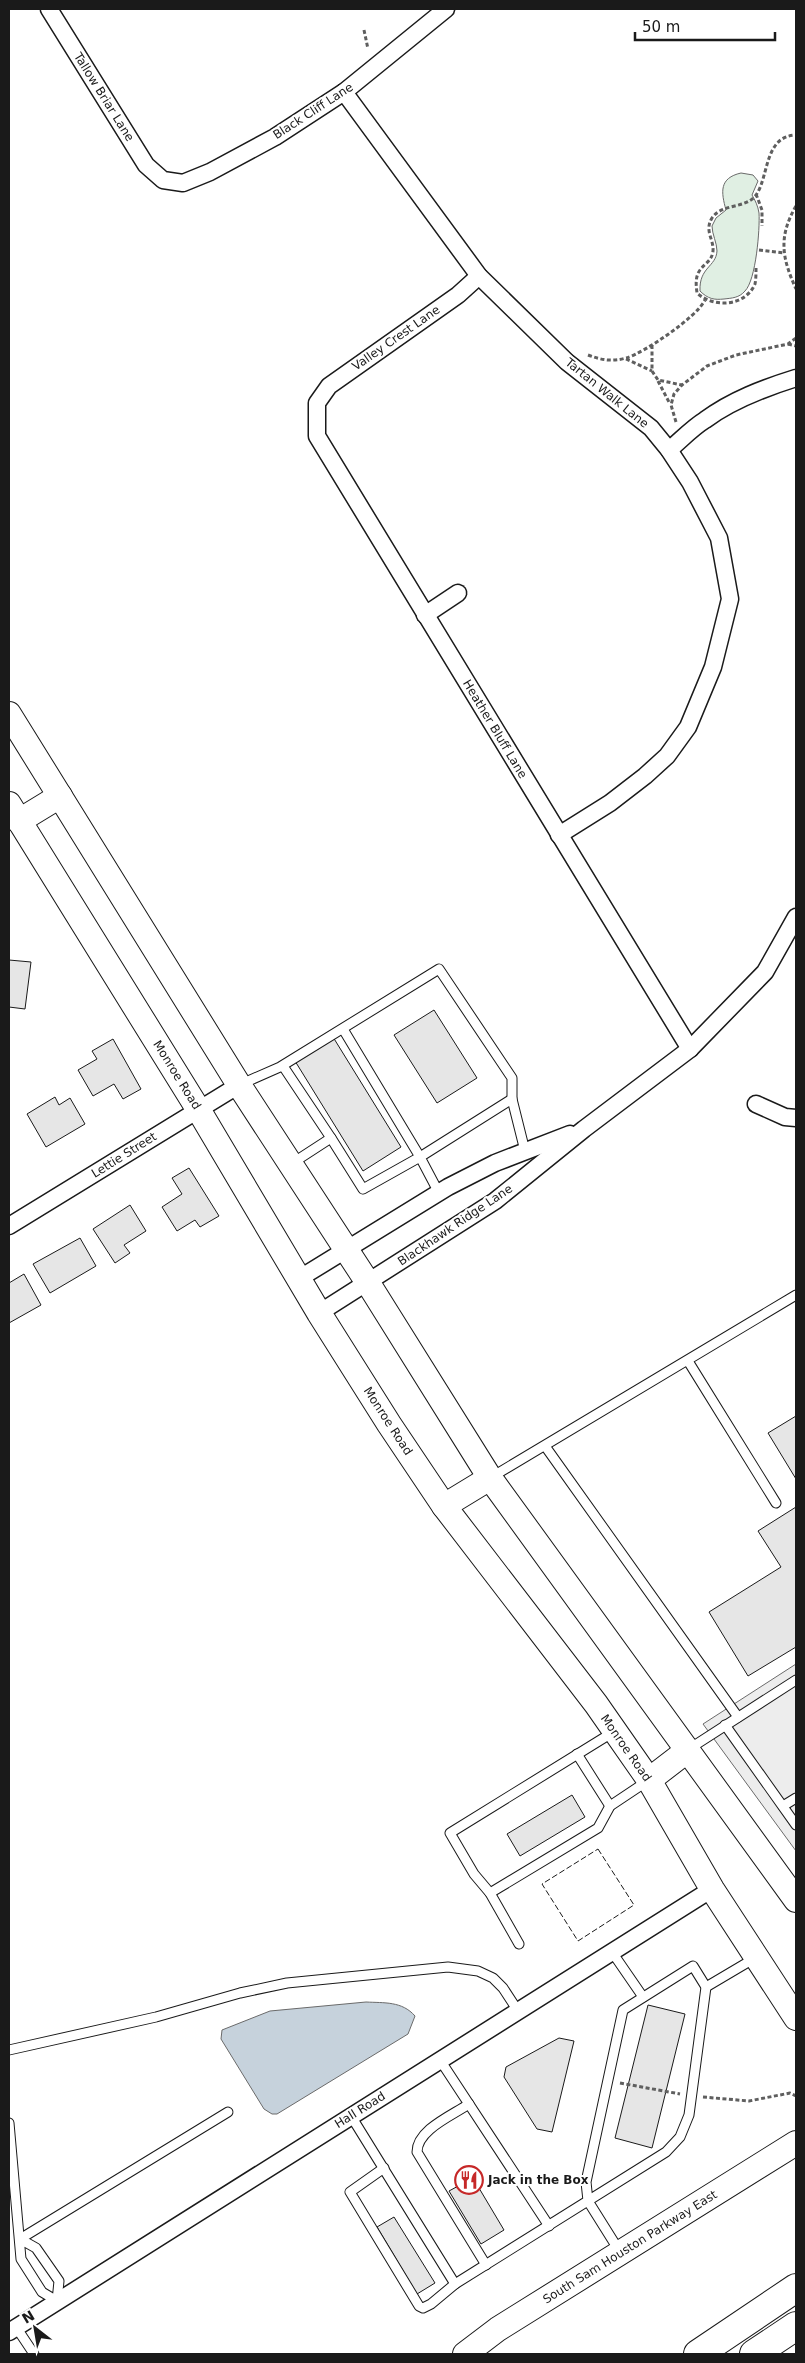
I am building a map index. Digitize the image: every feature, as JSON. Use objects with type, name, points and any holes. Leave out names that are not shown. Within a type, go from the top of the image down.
[{"type":"highway","points":[[698,2354],[796,2288]]},
{"type":"highway","points":[[754,2354],[796,2326]]},
{"type":"main road","points":[[9,714],[239,1085],[368,1283],[490,1478],[796,1900]]},
{"type":"main road","points":[[14,812],[60,796]]},
{"type":"main road","name":"Monroe Road","points":[[14,812],[198,1109],[389,1424],[444,1506],[615,1731],[649,1780],[712,1889],[796,2018]]},
{"type":"main road","points":[[444,1506],[490,1478]]},
{"type":"main road","points":[[649,1780],[688,1750]]},
{"type":"main road","name":"South Sam Houston Parkway East","points":[[465,2354],[498,2328],[795,2145]]},
{"type":"street","name":"Tallow Briar Lane","points":[[49,9],[146,165],[163,180]]},
{"type":"street","name":"Black Cliff Lane","points":[[163,180],[183,183],[210,172],[275,137],[344,92],[446,9]]},
{"type":"street","name":"Tartan Walk Lane","points":[[344,92],[478,276],[567,362],[651,428],[669,450],[690,482],[719,538],[730,599],[713,668],[688,726],[667,756],[645,776],[610,802],[559,835]]},
{"type":"street","name":"Valley Crest Lane","points":[[317,403],[329,386],[458,296],[478,276]]},
{"type":"street","points":[[669,450],[704,420],[732,403],[767,387],[796,378]]},
{"type":"street","name":"Heather Bluff Lane","points":[[317,403],[317,436],[690,1049]]},
{"type":"street","points":[[425,614],[458,593]]},
{"type":"street","name":"Blackhawk Ridge Lane","points":[[320,1313],[495,1201],[584,1128],[690,1049],[764,972],[796,917]]},
{"type":"street","name":"Lettie Street","points":[[9,1226],[239,1085]]},
{"type":"street","points":[[756,1104],[786,1117],[796,1118]]},
{"type":"street","name":"Blackhawk Ridge Lane","points":[[300,1278],[439,1193],[495,1163],[584,1128]]},
{"type":"street","name":"Hall Road","points":[[12,2329],[712,1889]]},
{"type":"lane","points":[[239,1085],[283,1066],[439,969],[512,1078],[512,1099],[525,1151]]},
{"type":"lane","points":[[343,1029],[420,1157],[439,1193]]},
{"type":"lane","points":[[283,1066],[363,1189],[420,1157],[512,1099]]},
{"type":"lane","points":[[291,1164],[331,1138]]},
{"type":"lane","points":[[490,1478],[796,1295]]},
{"type":"lane","points":[[688,1361],[776,1504]]},
{"type":"lane","points":[[545,1446],[738,1717]]},
{"type":"lane","points":[[688,1750],[796,1680]]},
{"type":"lane","points":[[725,1725],[796,1825]]},
{"type":"lane","points":[[518,1944],[490,1893],[474,1874],[450,1833],[615,1731]]},
{"type":"lane","points":[[578,1754],[610,1806]]},
{"type":"lane","points":[[490,1893],[598,1828],[610,1806],[649,1780]]},
{"type":"lane","points":[[783,1806],[796,1798]]},
{"type":"lane","points":[[612,1952],[643,1997]]},
{"type":"lane","points":[[706,1987],[756,1957]]},
{"type":"lane","points":[[384,2168],[350,2192],[419,2306],[423,2308],[431,2304],[455,2284],[549,2226],[588,2201],[666,2152],[680,2137],[689,2115],[706,1987],[693,1966],[623,2010],[586,2182],[588,2201],[621,2252]]},
{"type":"lane","points":[[9,2050],[156,2017],[287,1983],[448,1968],[478,1971],[493,1978],[503,1988],[518,2011]]},
{"type":"lane","points":[[440,2060],[549,2226]]},
{"type":"lane","points":[[469,2104],[423,2135],[417,2143],[417,2152],[486,2265]]},
{"type":"lane","points":[[20,2239],[228,2112]]},
{"type":"lane","points":[[351,2116],[455,2284]]},
{"type":"lane","points":[[9,2123],[21,2259],[42,2292],[58,2301],[59,2282],[36,2248],[20,2239]]},
{"type":"lane","points":[[12,2329],[34,2354]]},
{"type":"path","points":[[364,30],[368,48]]},
{"type":"path","points":[[756,268],[755,283],[748,294],[738,301],[716,303],[705,300],[696,293],[696,280],[700,271],[711,259],[713,250],[708,226],[713,216],[723,209],[752,199],[756,194],[765,163],[773,150],[782,139],[796,135]]},
{"type":"path","points":[[756,194],[762,210],[762,226]]},
{"type":"path","points":[[796,206],[788,220],[784,235],[784,253],[788,272],[796,289]]},
{"type":"path","points":[[759,250],[784,253]]},
{"type":"path","points":[[588,355],[604,361],[625,358],[652,345],[684,323],[701,308],[705,300]]},
{"type":"path","points":[[670,404],[674,394],[682,384],[707,366],[720,360],[788,344],[796,338]]},
{"type":"path","points":[[788,344],[796,346]]},
{"type":"path","points":[[652,345],[652,371]]},
{"type":"path","points":[[625,358],[652,371],[670,404],[677,425]]},
{"type":"path","points":[[658,380],[682,384]]},
{"type":"green space","points":[[741,173],[753,175],[758,181],[752,195],[759,213],[755,266],[749,285],[743,293],[733,298],[711,298],[700,291],[700,283],[716,256],[717,251],[712,226],[716,218],[726,210],[723,197],[725,182],[734,175]]},
{"type":"shaded area","points":[[796,1664],[796,1851],[703,1724]]},
{"type":"shaded area","points":[[366,2002],[399,2005],[410,2011],[415,2016],[408,2034],[277,2114],[272,2114],[264,2109],[221,2039],[222,2030],[270,2011]]},
{"type":"building","points":[[9,960],[31,962],[25,1009],[9,1007]]},
{"type":"building","points":[[434,1010],[477,1078],[437,1103],[394,1035]]},
{"type":"building","points":[[333,1037],[401,1147],[363,1171],[295,1061]]},
{"type":"building","points":[[113,1039],[141,1089],[123,1099],[114,1084],[93,1096],[78,1070],[97,1059],[92,1051]]},
{"type":"building","points":[[55,1097],[59,1105],[70,1098],[85,1124],[46,1147],[27,1114]]},
{"type":"building","points":[[189,1168],[219,1216],[200,1227],[195,1220],[177,1231],[162,1207],[182,1194],[172,1178]]},
{"type":"building","points":[[130,1205],[146,1231],[124,1245],[130,1253],[115,1263],[93,1229]]},
{"type":"building","points":[[80,1238],[96,1266],[50,1293],[33,1264]]},
{"type":"building","points":[[24,1274],[41,1305],[9,1323],[9,1283]]},
{"type":"building","points":[[796,1416],[796,1479],[768,1433]]},
{"type":"building","points":[[796,1507],[796,1647],[748,1676],[709,1612],[781,1567],[758,1531]]},
{"type":"building","points":[[572,1795],[585,1817],[520,1856],[507,1834]]},
{"type":"building","points":[[648,2005],[685,2014],[652,2148],[615,2138]]},
{"type":"building","points":[[559,2038],[574,2041],[552,2132],[537,2129],[504,2077],[506,2067]]},
{"type":"building","points":[[473,2178],[504,2230],[481,2244],[449,2191]]},
{"type":"building","points":[[394,2217],[435,2283],[417,2294],[377,2227]]},
{"type":"fence","points":[[598,1849],[634,1905],[578,1941],[542,1884],[598,1849]]},
{"type":"place","name":"Jack in the Box","points":[[469,2180]]}]
